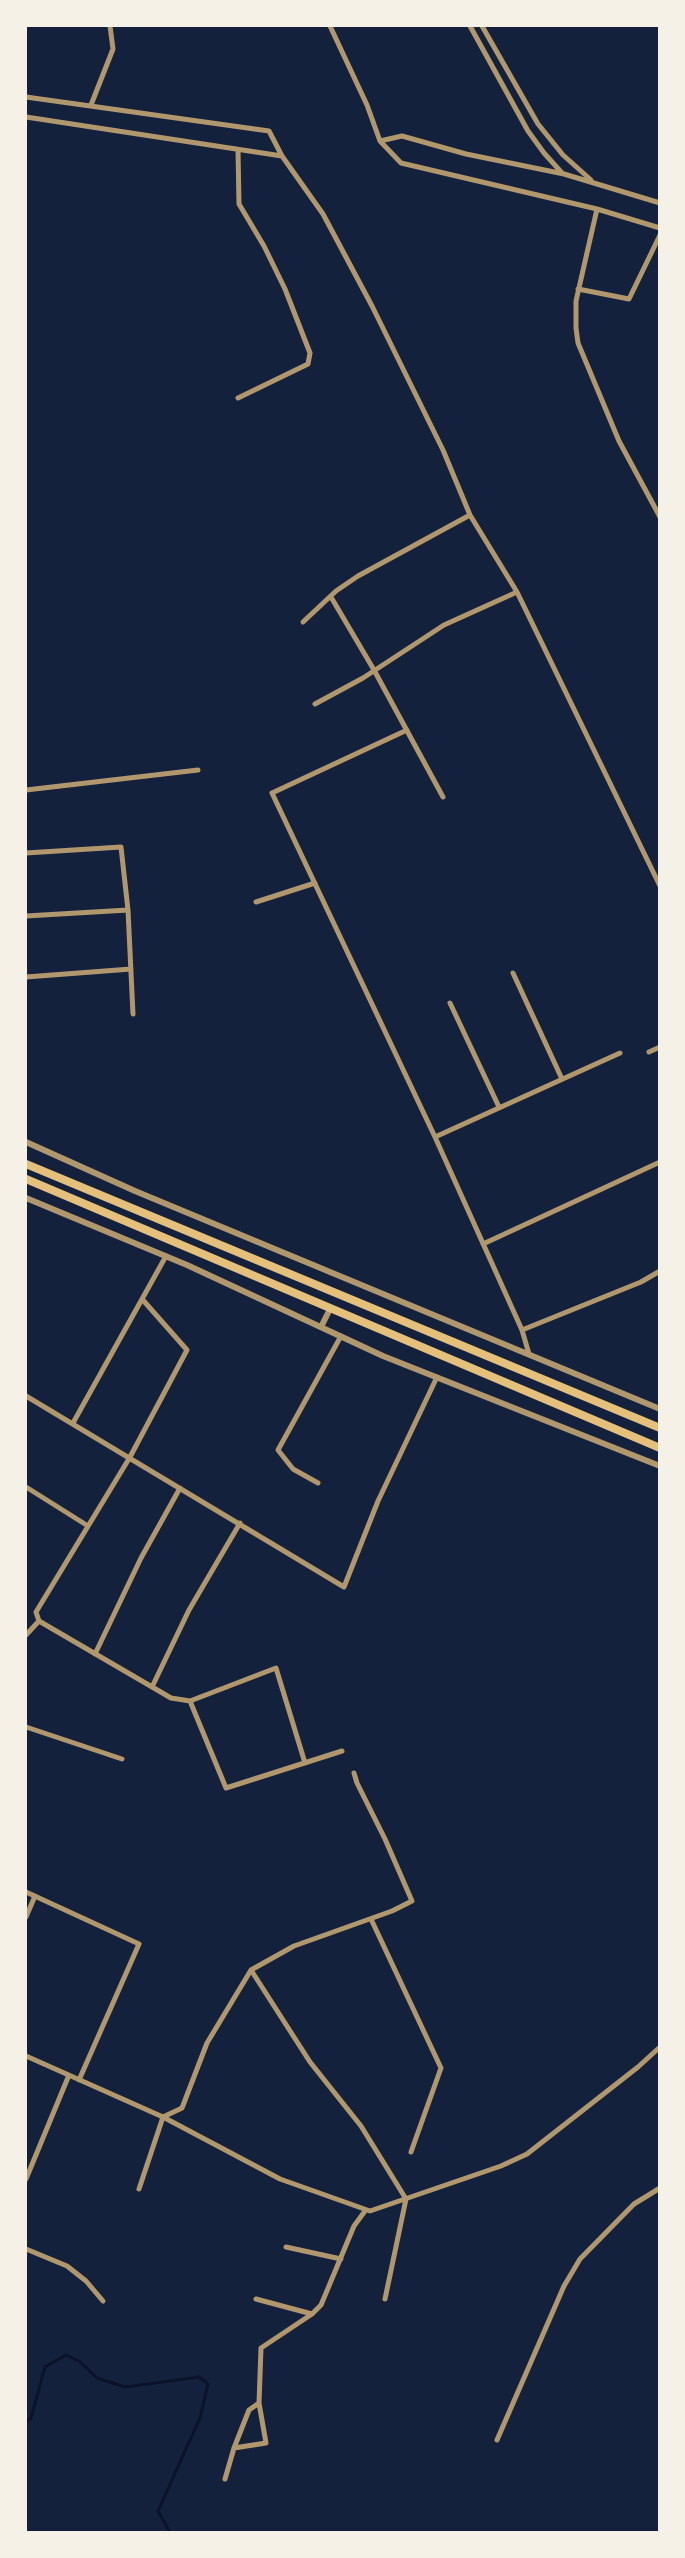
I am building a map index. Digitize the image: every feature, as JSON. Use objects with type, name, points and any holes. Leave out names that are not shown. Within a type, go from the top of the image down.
[{"type":"highway","points":[[26,1164],[660,1428]]},
{"type":"highway","points":[[26,1179],[660,1449]]},
{"type":"street","points":[[90,105],[113,49],[110,26]]},
{"type":"street","points":[[330,26],[367,105],[380,141],[401,163],[597,209],[660,228]]},
{"type":"street","points":[[470,26],[528,131],[544,153],[564,174]]},
{"type":"street","points":[[482,26],[538,124],[563,155],[592,182]]},
{"type":"street","points":[[26,97],[269,131],[282,156],[323,214],[372,306],[443,450],[470,515],[517,592],[660,886]]},
{"type":"street","points":[[26,117],[282,156]]},
{"type":"street","points":[[380,141],[402,136],[466,154],[564,174],[660,203]]},
{"type":"street","points":[[238,150],[239,204],[264,246],[285,289],[310,352],[308,364],[238,398]]},
{"type":"street","points":[[597,209],[578,288],[575,315],[578,343],[609,418],[660,517]]},
{"type":"street","points":[[578,288],[629,299],[660,235]]},
{"type":"street","points":[[303,622],[336,591],[358,576],[470,515]]},
{"type":"street","points":[[315,704],[363,678],[444,625],[517,592]]},
{"type":"street","points":[[332,597],[443,797]]},
{"type":"street","points":[[407,730],[272,793],[435,1137],[522,1330],[528,1354]]},
{"type":"street","points":[[26,790],[198,770]]},
{"type":"street","points":[[26,853],[121,847],[128,910],[133,1014]]},
{"type":"street","points":[[256,902],[315,883]]},
{"type":"street","points":[[26,916],[128,910]]},
{"type":"street","points":[[26,977],[131,969]]},
{"type":"street","points":[[513,973],[562,1079]]},
{"type":"street","points":[[450,1003],[499,1107]]},
{"type":"street","points":[[649,1052],[660,1047]]},
{"type":"street","points":[[435,1137],[620,1053]]},
{"type":"street","points":[[26,1142],[146,1196],[660,1408]]},
{"type":"street","points":[[483,1244],[660,1162]]},
{"type":"street","points":[[26,1198],[166,1256],[437,1377],[660,1466]]},
{"type":"street","points":[[73,1423],[166,1256]]},
{"type":"street","points":[[522,1330],[641,1282],[660,1271]]},
{"type":"street","points":[[142,1299],[187,1350],[130,1457],[36,1612],[39,1621],[171,1698],[190,1701],[276,1668],[305,1763]]},
{"type":"street","points":[[321,1327],[330,1309]]},
{"type":"street","points":[[318,1483],[293,1469],[278,1450],[341,1336]]},
{"type":"street","points":[[26,1396],[344,1587],[378,1501],[437,1377]]},
{"type":"street","points":[[26,1488],[88,1526]]},
{"type":"street","points":[[95,1653],[141,1558],[180,1488]]},
{"type":"street","points":[[152,1687],[189,1610],[240,1523]]},
{"type":"street","points":[[26,1635],[39,1621]]},
{"type":"street","points":[[190,1701],[226,1788],[342,1751]]},
{"type":"street","points":[[26,1727],[122,1760]]},
{"type":"street","points":[[139,2188],[163,2117],[183,2108],[207,2043],[251,1970],[294,1946],[412,1901],[354,1773]]},
{"type":"street","points":[[26,1892],[139,1944],[78,2080]]},
{"type":"street","points":[[26,1917],[35,1896]]},
{"type":"street","points":[[371,1918],[441,2068],[411,2152]]},
{"type":"street","points":[[251,1970],[310,2062],[361,2126],[406,2199],[385,2299]]},
{"type":"street","points":[[26,2056],[163,2117],[280,2179],[365,2211],[378,2210],[501,2166],[526,2154],[638,2067],[660,2047]]},
{"type":"street","points":[[26,2179],[69,2075]]},
{"type":"street","points":[[497,2440],[564,2286],[580,2259],[634,2204],[660,2188]]},
{"type":"street","points":[[234,2448],[266,2444],[259,2403],[261,2348],[312,2314],[321,2305],[329,2291],[354,2226],[365,2211]]},
{"type":"street","points":[[286,2247],[341,2259]]},
{"type":"street","points":[[26,2249],[66,2266],[86,2281],[103,2301]]},
{"type":"street","points":[[256,2299],[312,2314]]},
{"type":"street","points":[[225,2479],[249,2410],[259,2403]]},
{"type":"waterway","points":[[26,2422],[31,2418],[45,2367],[66,2355],[79,2361],[97,2378],[125,2387],[199,2377],[208,2384],[200,2418],[158,2511],[170,2532]]}]
